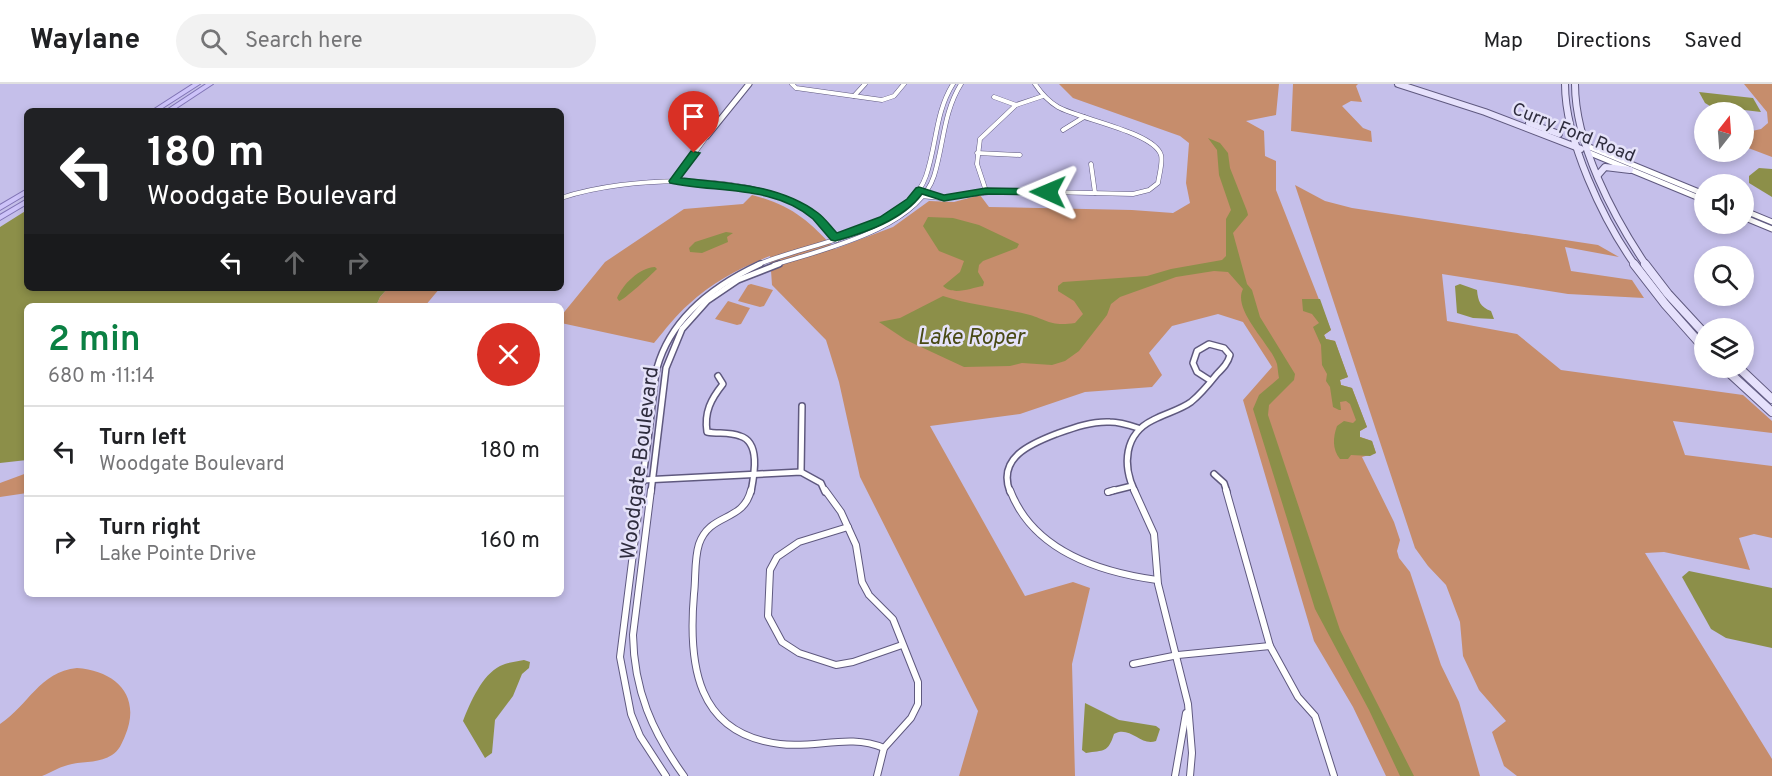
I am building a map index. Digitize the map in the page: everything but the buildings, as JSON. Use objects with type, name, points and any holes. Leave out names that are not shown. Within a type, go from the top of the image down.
[{"type":"main road","points":[[159,108],[196,84]]},
{"type":"main road","points":[[173,108],[210,84]]},
{"type":"main road","name":"Curry Ford Road","points":[[1398,84],[1577,144]]},
{"type":"main road","name":"Curry Ford Road","points":[[1412,84],[1540,127],[1589,149]]},
{"type":"main road","points":[[1565,84],[1568,119],[1593,190],[1610,227],[1626,255],[1650,287],[1694,337]]},
{"type":"main road","points":[[1575,84],[1575,105],[1598,175],[1614,214],[1638,254],[1694,322]]},
{"type":"main road","points":[[1540,127],[1560,128],[1565,126],[1568,119]]},
{"type":"main road","points":[[1598,175],[1605,167],[1630,170]]},
{"type":"main road","points":[[1593,190],[1622,242],[1638,254]]},
{"type":"main road","points":[[0,208],[24,193]]},
{"type":"main road","points":[[0,218],[24,203]]},
{"type":"main road","points":[[1626,255],[1638,261],[1672,305],[1684,311]]},
{"type":"main road","points":[[1735,378],[1772,412]]},
{"type":"main road","points":[[1749,378],[1772,399]]},
{"type":"street","points":[[674,181],[749,84]]},
{"type":"street","points":[[792,84],[796,88],[874,100],[890,99],[904,84]]},
{"type":"street","points":[[819,91],[825,84]]},
{"type":"street","points":[[854,96],[866,84]]},
{"type":"street","points":[[953,84],[941,102],[926,174],[918,192],[944,198],[986,191],[1142,194],[1155,187],[1158,183],[1161,156],[1155,146],[1142,138],[1058,106],[1043,96],[1035,84]]},
{"type":"street","points":[[926,194],[938,154],[949,102],[961,84]]},
{"type":"street","points":[[986,191],[977,164],[980,139],[1016,105],[1043,96]]},
{"type":"street","points":[[994,97],[1016,105]]},
{"type":"street","points":[[1063,130],[1084,117]]},
{"type":"street","name":"Curry Ford Road","points":[[1589,149],[1630,170],[1694,196]]},
{"type":"street","name":"Curry Ford Road","points":[[1589,149],[1694,190]]},
{"type":"street","points":[[977,153],[1020,155]]},
{"type":"street","points":[[930,154],[938,154]]},
{"type":"street","points":[[1091,164],[1095,193]]},
{"type":"street","points":[[564,197],[622,183],[674,181],[748,189],[783,198],[815,216],[837,240]]},
{"type":"street","name":"Woodgate Boulevard","points":[[684,776],[654,733],[637,687],[633,663],[656,450],[670,352],[684,328],[700,309],[728,286],[770,266],[884,219],[902,209],[918,192]]},
{"type":"street","name":"Woodgate Boulevard","points":[[666,776],[640,736],[631,714],[620,657],[657,371],[669,337],[684,315],[701,297],[719,284],[758,263],[889,223],[906,213],[926,194]]},
{"type":"street","points":[[1754,215],[1772,222]]},
{"type":"street","points":[[1754,222],[1772,229]]},
{"type":"street","points":[[1190,776],[1192,742],[1178,655],[1157,580],[1155,536],[1127,475],[1127,460],[1129,442],[1138,428],[1190,402],[1210,381],[1228,362],[1230,355],[1224,348],[1209,344],[1198,350],[1193,364],[1196,371],[1210,381]]},
{"type":"street","points":[[657,371],[666,370]]},
{"type":"street","points":[[718,376],[723,384],[705,412],[707,432],[732,434],[749,440],[753,447],[753,475],[751,498],[744,506],[718,520],[706,530],[697,554],[691,635],[692,660],[700,687],[725,722],[756,739],[806,745],[853,739],[868,741],[884,748]]},
{"type":"street","points":[[801,472],[802,406]]},
{"type":"street","points":[[1138,428],[1105,420],[1034,442],[1024,447],[1012,459],[1006,472],[1007,486],[1012,499],[1032,528],[1068,555],[1115,573],[1157,580]]},
{"type":"street","points":[[646,450],[656,450]]},
{"type":"street","points":[[643,480],[801,472],[821,483],[856,544],[862,582],[869,595],[893,619],[918,682],[918,704],[911,718],[884,748],[877,776]]},
{"type":"street","points":[[1214,474],[1224,483],[1270,646],[1298,697],[1315,716],[1334,776]]},
{"type":"street","points":[[1108,492],[1132,486]]},
{"type":"street","points":[[848,527],[799,542],[777,557],[769,578],[768,616],[782,642],[799,653],[836,665],[853,662],[902,645]]},
{"type":"street","points":[[1133,664],[1178,655],[1270,646]]},
{"type":"street","points":[[620,657],[633,655]]},
{"type":"street","points":[[621,666],[633,663]]},
{"type":"street","points":[[1175,776],[1187,709]]},
{"type":"shaded area","points":[[1059,84],[1279,84],[1276,115],[1246,121],[1264,131],[1265,156],[1276,161],[1276,190],[1331,330],[1324,335],[1326,339],[1335,341],[1348,377],[1340,380],[1341,385],[1352,388],[1367,427],[1360,431],[1360,437],[1372,441],[1376,453],[1362,457],[1394,522],[1400,540],[1397,551],[1399,558],[1410,572],[1441,665],[1459,702],[1480,776],[1386,776],[1353,707],[1314,641],[1243,400],[1272,367],[1243,322],[1218,314],[1172,326],[1149,353],[1162,375],[1152,387],[1085,392],[1020,414],[930,426],[1025,596],[1073,582],[1090,588],[1072,664],[1075,776],[959,776],[978,711],[860,477],[839,382],[826,340],[772,285],[770,256],[737,271],[707,289],[680,313],[654,343],[564,324],[564,312],[605,262],[684,209],[743,204],[752,195],[778,204],[798,215],[835,249],[893,227],[929,201],[954,202],[980,195],[989,207],[1173,213],[1190,203],[1186,183],[1189,143],[1180,136],[1073,98]]},
{"type":"shaded area","points":[[1293,84],[1358,84],[1356,86],[1362,102],[1351,101],[1342,106],[1363,128],[1371,131],[1372,142],[1291,131]]},
{"type":"shaded area","points":[[1744,84],[1772,84],[1772,157],[1754,150],[1754,131],[1761,129],[1768,123],[1767,112]]},
{"type":"shaded area","points":[[1295,185],[1325,201],[1352,208],[1598,245],[1619,257],[1565,247],[1571,271],[1632,280],[1644,298],[1568,294],[1442,274],[1447,321],[1517,334],[1561,370],[1743,395],[1772,421],[1772,433],[1673,421],[1685,455],[1772,466],[1772,538],[1754,534],[1739,538],[1750,570],[1664,552],[1645,553],[1772,759],[1772,776],[1517,776],[1504,766],[1492,732],[1506,721],[1479,690],[1463,656],[1460,622],[1446,585],[1415,548]]},
{"type":"shaded area","points":[[751,284],[773,290],[764,306],[738,301]]},
{"type":"shaded area","points":[[385,291],[438,291],[428,303],[377,303]]},
{"type":"shaded area","points":[[728,301],[750,308],[741,324],[715,319]]},
{"type":"shaded area","points":[[24,474],[24,493],[0,497],[0,483]]},
{"type":"shaded area","points":[[77,668],[91,670],[114,680],[128,698],[129,722],[118,749],[103,759],[68,765],[42,776],[0,776],[0,724],[44,682],[64,671]]},
{"type":"water","points":[[1699,92],[1753,98],[1761,112],[1754,111],[1754,102],[1704,102]]},
{"type":"water","name":"Lake Roper","points":[[1208,138],[1220,143],[1228,153],[1230,168],[1247,211],[1248,215],[1233,233],[1247,284],[1252,290],[1260,317],[1295,374],[1294,380],[1269,405],[1268,415],[1340,630],[1414,776],[1400,776],[1369,710],[1315,609],[1253,409],[1259,395],[1279,378],[1277,364],[1247,316],[1241,297],[1243,289],[1228,272],[1214,271],[1176,277],[1120,297],[1111,304],[1107,315],[1079,351],[1065,361],[1052,365],[1022,363],[1010,366],[964,367],[906,340],[879,322],[900,318],[943,296],[1026,314],[1054,323],[1075,323],[1083,314],[1074,301],[1058,291],[1058,286],[1063,282],[1147,276],[1171,269],[1222,260],[1226,256],[1226,219],[1231,210],[1219,175],[1217,150]]},
{"type":"water","points":[[1759,168],[1772,169],[1772,197],[1754,186],[1754,174],[1752,174]]},
{"type":"water","points":[[24,212],[24,291],[385,291],[377,303],[24,303],[24,460],[0,463],[0,227]]},
{"type":"water","points":[[928,217],[953,218],[979,225],[1019,244],[1017,248],[983,261],[979,265],[978,272],[984,282],[983,286],[962,290],[947,289],[943,286],[960,272],[964,261],[939,251],[923,226]]},
{"type":"water","points":[[726,232],[733,233],[727,237],[728,242],[702,253],[690,252],[689,248],[695,242]]},
{"type":"water","points":[[655,267],[657,269],[654,272],[619,301],[617,298],[627,282],[643,270]]},
{"type":"water","points":[[1460,284],[1477,290],[1480,303],[1491,311],[1494,319],[1473,318],[1457,313],[1455,286]]},
{"type":"water","points":[[1302,299],[1320,299],[1331,330],[1324,335],[1326,339],[1335,341],[1348,377],[1340,380],[1341,385],[1352,388],[1367,427],[1360,431],[1360,437],[1372,441],[1376,453],[1370,456],[1351,455],[1348,459],[1340,459],[1334,447],[1337,426],[1344,421],[1353,423],[1356,420],[1350,404],[1346,401],[1340,402],[1341,410],[1333,407],[1330,387],[1326,381],[1327,374],[1322,365],[1321,345],[1313,327],[1319,323],[1312,314],[1303,311]]},
{"type":"water","points":[[1689,571],[1772,588],[1772,648],[1726,638],[1711,629],[1682,577]]},
{"type":"water","points":[[524,660],[530,662],[529,668],[522,674],[513,696],[495,720],[492,753],[485,758],[463,721],[482,683],[494,670],[509,663]]},
{"type":"water","points":[[1085,703],[1119,720],[1156,726],[1160,729],[1156,741],[1145,741],[1120,732],[1114,734],[1110,745],[1104,750],[1086,753],[1082,750]]},
{"type":"route","points":[[694,153],[674,181],[748,189],[783,198],[815,216],[835,238],[884,219],[902,209],[911,202],[919,190],[944,198],[986,191],[1048,192]]}]
